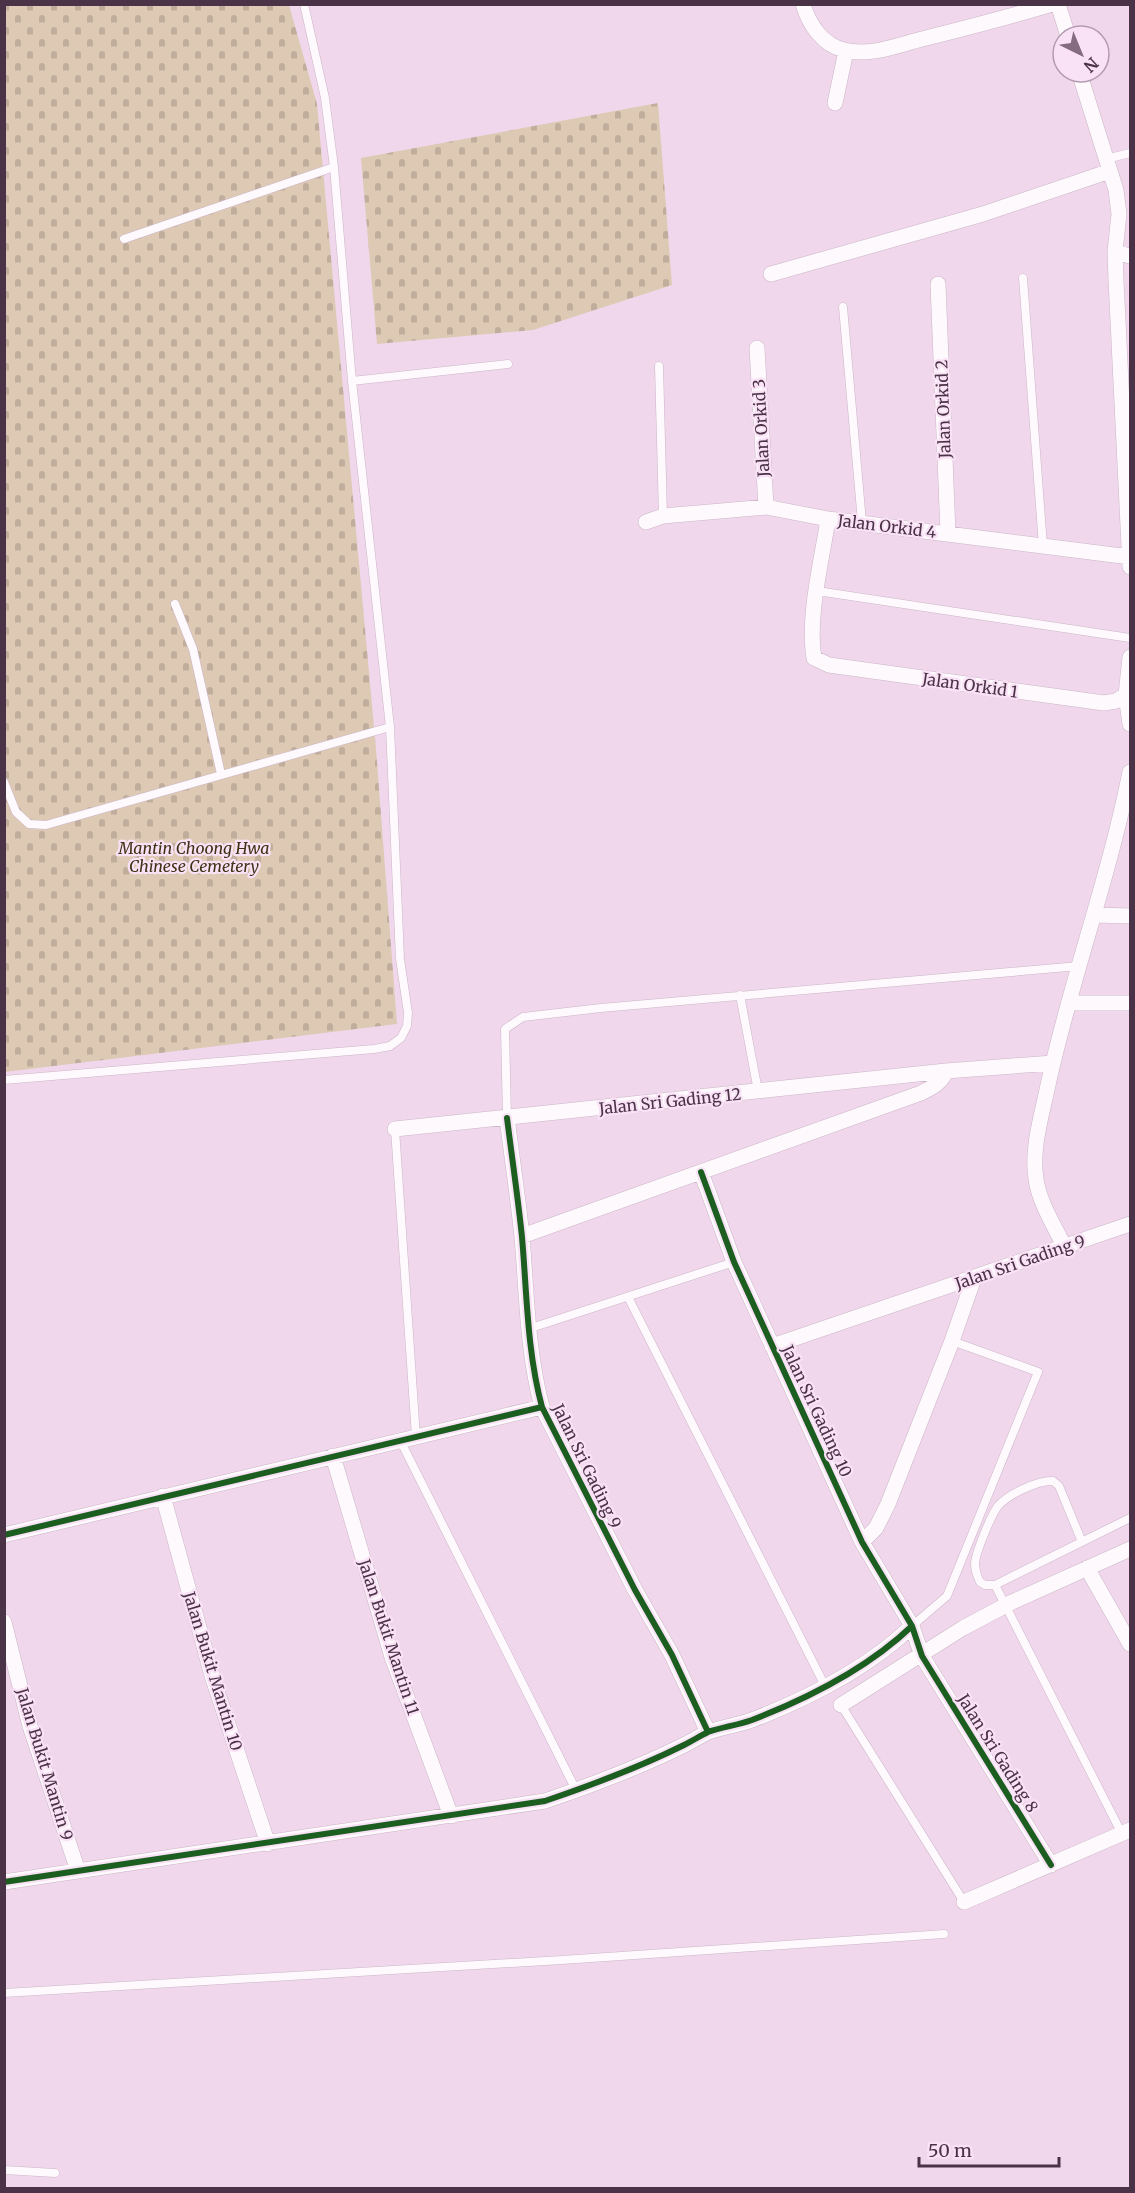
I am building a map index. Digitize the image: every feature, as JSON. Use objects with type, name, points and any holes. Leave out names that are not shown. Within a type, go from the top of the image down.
[{"type":"street","points":[[803,4],[815,30],[829,45],[846,51],[870,52],[996,21],[1052,4]]},
{"type":"street","points":[[1058,4],[1064,24]]},
{"type":"street","points":[[835,103],[846,51]]},
{"type":"street","points":[[1083,84],[1116,190],[1123,254],[1130,562]]},
{"type":"street","points":[[771,274],[983,214],[1108,165]]},
{"type":"street","name":"Jalan Orkid 2","points":[[938,284],[948,533]]},
{"type":"street","name":"Jalan Orkid 3","points":[[757,348],[766,507]]},
{"type":"street","name":"Jalan Orkid 4","points":[[646,522],[663,516],[766,507],[828,519],[1043,546],[1130,562]]},
{"type":"street","points":[[817,591],[828,519]]},
{"type":"street","name":"Jalan Orkid 1","points":[[817,591],[811,642],[814,658],[829,665],[1104,703],[1116,701],[1126,694]]},
{"type":"street","points":[[1130,663],[1126,694],[1131,724]]},
{"type":"street","points":[[1064,1246],[1051,1220],[1036,1179],[1037,1137],[1053,1064],[1131,772]]},
{"type":"street","points":[[1114,838],[1131,837]]},
{"type":"street","points":[[1094,915],[1131,916]]},
{"type":"street","points":[[1069,1003],[1131,1003]]},
{"type":"street","name":"Jalan Sri Gading 12","points":[[395,1129],[946,1071],[1053,1064]]},
{"type":"street","points":[[522,1236],[921,1093],[934,1086],[946,1071]]},
{"type":"street","name":"Jalan Sri Gading 9","points":[[507,1118],[522,1236],[528,1329],[535,1379],[542,1407],[635,1590],[672,1655],[708,1732]]},
{"type":"street","name":"Jalan Sri Gading 10","points":[[701,1172],[734,1262],[772,1346],[862,1542],[912,1626],[922,1656]]},
{"type":"street","name":"Jalan Sri Gading 9","points":[[772,1346],[1131,1224]]},
{"type":"street","points":[[862,1542],[876,1528],[888,1504],[952,1341],[974,1278]]},
{"type":"street","points":[[4,1535],[542,1407]]},
{"type":"street","name":"Jalan Bukit Mantin 11","points":[[333,1456],[392,1657],[451,1815]]},
{"type":"street","name":"Jalan Bukit Mantin 10","points":[[164,1496],[213,1679],[268,1844]]},
{"type":"street","points":[[841,1706],[963,1628],[1005,1606],[1131,1549]]},
{"type":"street","points":[[1087,1568],[1131,1644]]},
{"type":"street","name":"Jalan Bukit Mantin 9","points":[[4,1622],[30,1726],[78,1870]]},
{"type":"street","points":[[4,1882],[545,1801],[577,1791],[684,1745],[708,1732],[750,1721],[805,1697],[858,1668],[896,1642],[912,1626]]},
{"type":"street","name":"Jalan Sri Gading 8","points":[[922,1656],[1051,1865]]},
{"type":"street","points":[[964,1902],[1126,1832]]},
{"type":"lane","points":[[4,1080],[374,1049],[390,1046],[401,1038],[406,1026],[408,1013],[400,959],[390,727],[352,381],[334,167],[325,98],[304,4]]},
{"type":"lane","points":[[1108,165],[1131,153]]},
{"type":"lane","points":[[124,239],[334,167]]},
{"type":"lane","points":[[1023,278],[1043,546]]},
{"type":"lane","points":[[843,307],[862,522]]},
{"type":"lane","points":[[352,381],[508,364]]},
{"type":"lane","points":[[659,366],[663,516]]},
{"type":"lane","points":[[817,591],[1131,638]]},
{"type":"lane","points":[[175,604],[193,649],[221,774]]},
{"type":"lane","points":[[4,782],[16,812],[29,824],[46,825],[390,727]]},
{"type":"lane","points":[[507,1118],[505,1029],[523,1017],[740,995],[1079,966]]},
{"type":"lane","points":[[740,995],[758,1091]]},
{"type":"lane","points":[[395,1129],[416,1437]]},
{"type":"lane","points":[[528,1329],[734,1262]]},
{"type":"lane","points":[[628,1297],[825,1686]]},
{"type":"lane","points":[[912,1626],[946,1596],[1038,1372],[952,1341]]},
{"type":"lane","points":[[400,1440],[577,1791]]},
{"type":"lane","points":[[1082,1542],[1059,1486],[1053,1481],[1044,1480],[1008,1497],[998,1506],[990,1519],[975,1562],[980,1582],[995,1586],[1131,1518]]},
{"type":"lane","points":[[995,1586],[1126,1832]]},
{"type":"lane","points":[[841,1706],[964,1902]]},
{"type":"lane","points":[[4,1994],[944,1934]]},
{"type":"lane","points":[[4,2170],[56,2173]]},
{"type":"green space","name":"Mantin Choong Hwa Chinese Cemetery","points":[[4,5],[289,5],[317,104],[376,749],[397,1024],[5,1072]]},
{"type":"green space","points":[[658,103],[672,285],[533,330],[377,344],[361,158]]},
{"type":"cycle path","points":[[507,1118],[522,1237],[530,1344],[542,1407],[635,1590],[672,1655],[708,1732]]},
{"type":"cycle path","points":[[701,1172],[734,1262],[862,1542],[912,1626],[922,1656],[1051,1865]]},
{"type":"cycle path","points":[[4,1535],[542,1407]]},
{"type":"cycle path","points":[[4,1882],[545,1801],[633,1768],[708,1732],[752,1720],[816,1692],[876,1655],[912,1626]]}]
